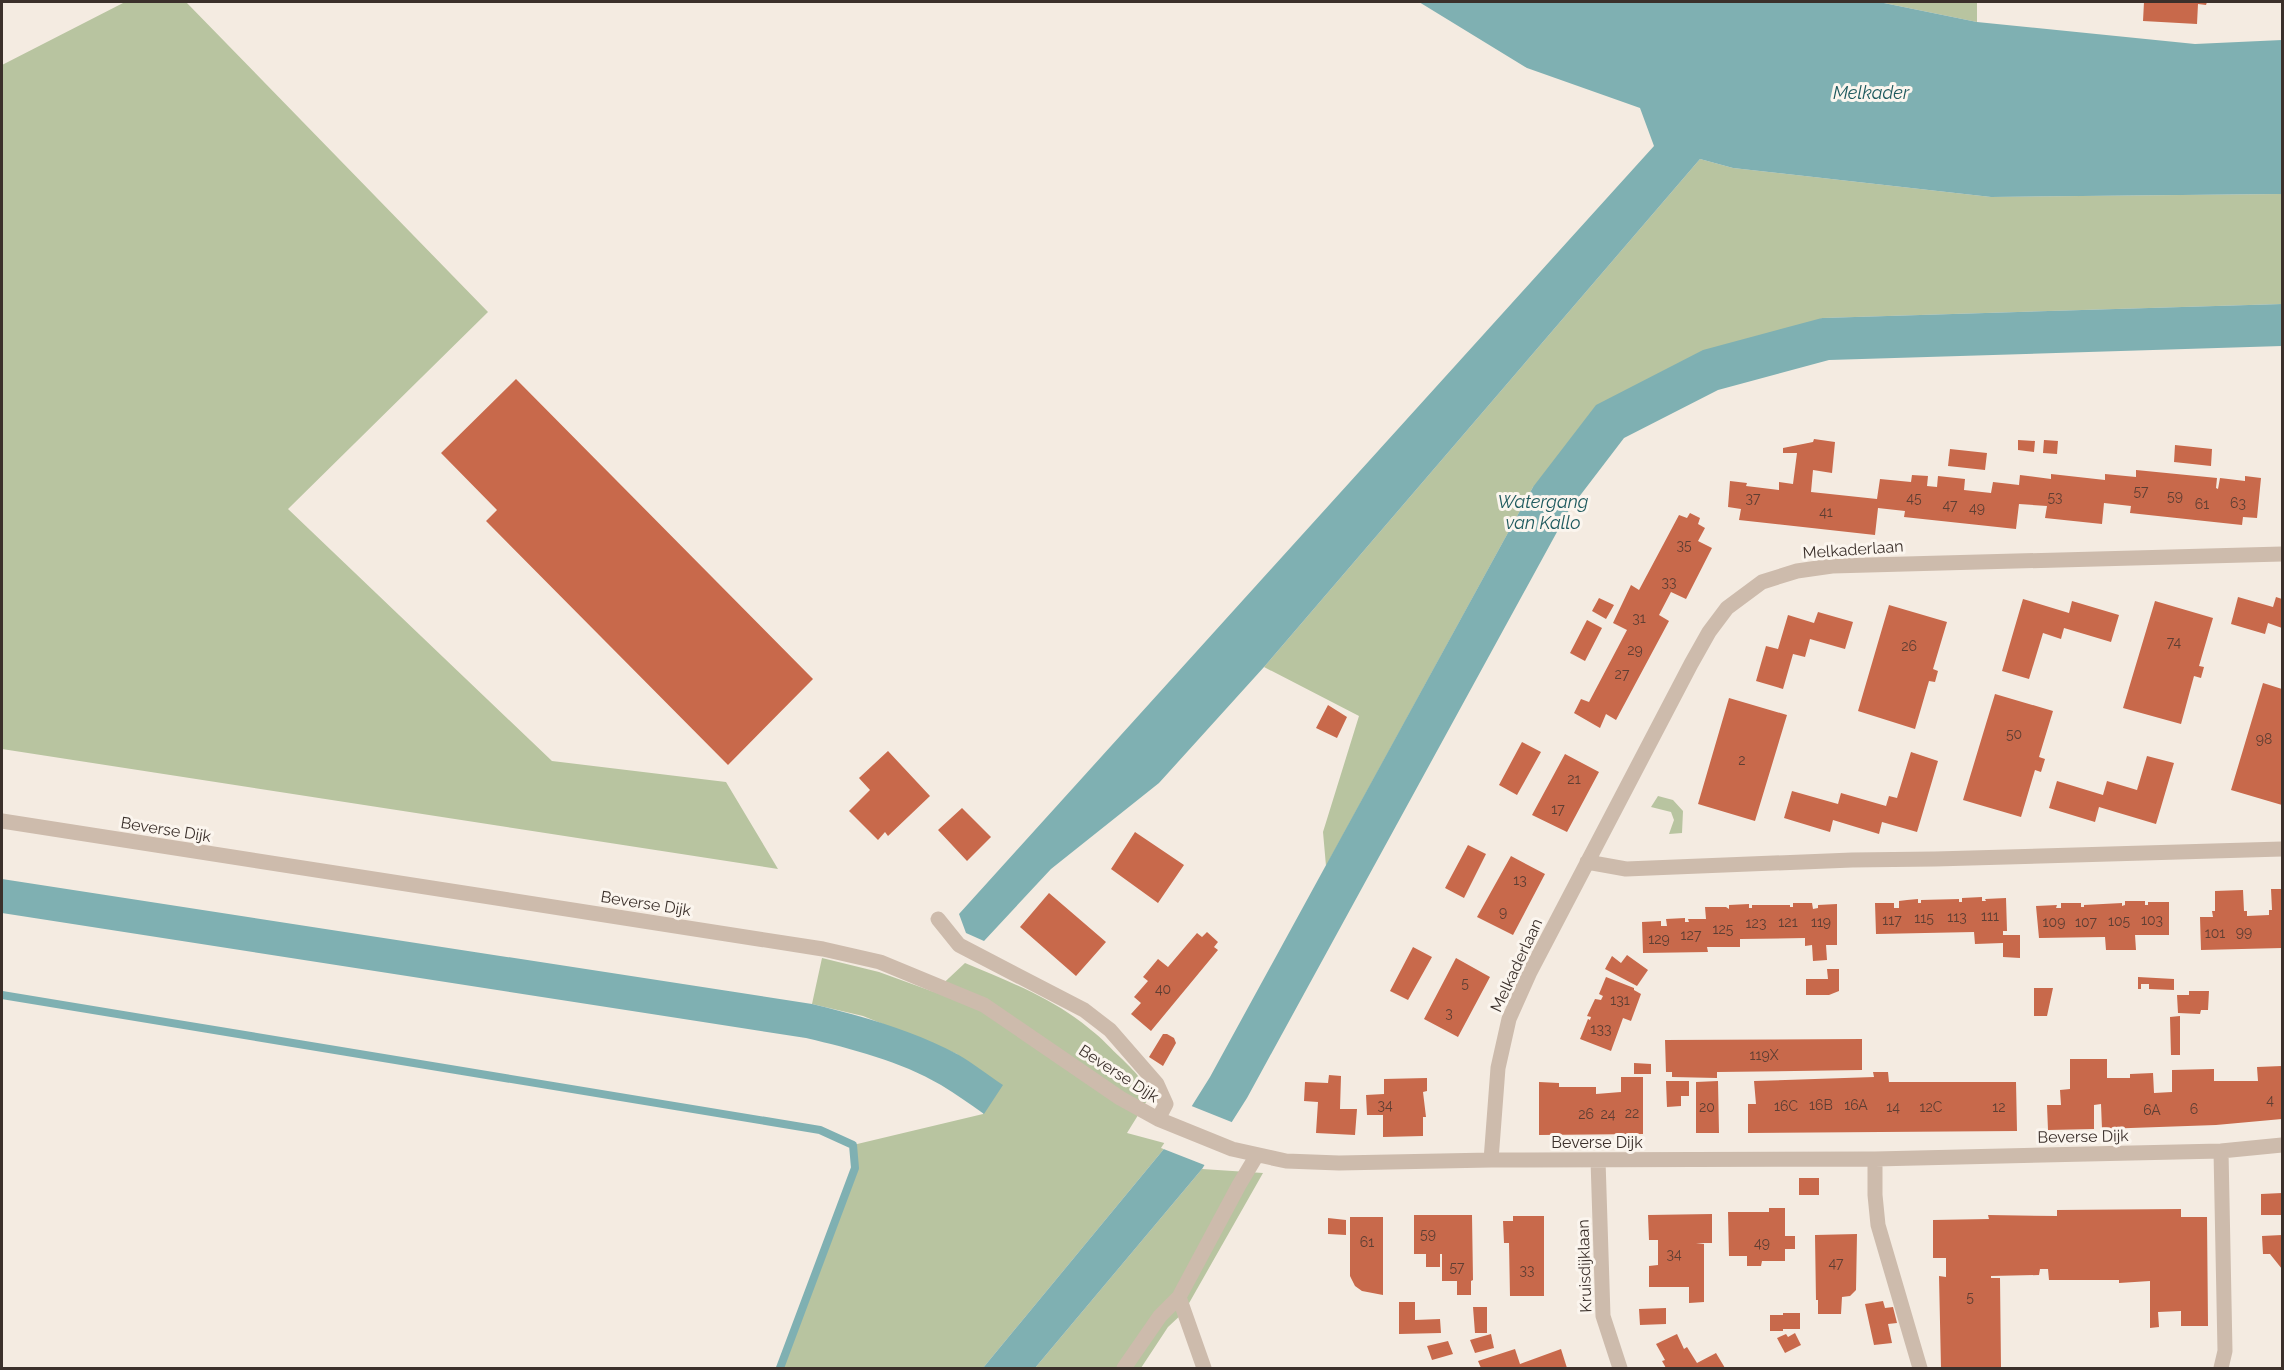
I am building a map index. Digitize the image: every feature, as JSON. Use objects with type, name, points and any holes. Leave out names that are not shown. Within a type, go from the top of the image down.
[{"type":"street","name":"Melkaderlaan","points":[[1491,1160],[1496,1075],[1509,1019],[1530,972],[1587,862],[1709,632],[1727,608],[1761,582],[1797,571],[1832,566],[2283,554]]},
{"type":"street","name":"Beverse Dijk","points":[[2,821],[823,948],[880,962],[984,1005],[1120,1098],[1158,1119],[1232,1149],[1286,1161],[1339,1163],[1491,1160],[1875,1159],[2221,1151],[2283,1145]]},
{"type":"street","points":[[1587,862],[1626,869],[1852,860],[1935,860],[2283,849]]},
{"type":"street","points":[[938,919],[959,945],[1084,1010],[1110,1030],[1157,1084],[1166,1104],[1158,1119]]},
{"type":"street","points":[[2221,1151],[2225,1351],[2221,1368]]},
{"type":"street","points":[[1124,1368],[1160,1316],[1179,1297],[1257,1155]]},
{"type":"street","points":[[1875,1159],[1878,1226],[1920,1368]]},
{"type":"street","name":"Kruisdijklaan","points":[[1598,1160],[1603,1316],[1620,1368]]},
{"type":"street","points":[[1179,1297],[1203,1368]]},
{"type":"green space","points":[[125,2],[186,2],[488,312],[288,509],[552,761],[726,782],[778,869],[2,749],[2,65]]},
{"type":"green space","points":[[1879,2],[1977,2],[1977,22]]},
{"type":"green space","points":[[1700,159],[1733,168],[1991,197],[2282,194],[2282,304],[1822,318],[1533,487],[1326,866],[1323,832],[1359,716],[1264,667]]},
{"type":"green space","points":[[1658,796],[1673,800],[1683,811],[1682,833],[1669,834],[1674,820],[1671,812],[1651,807]]},
{"type":"green space","points":[[822,958],[879,972],[934,992],[965,963],[1047,1000],[1095,1033],[1139,1077],[1148,1099],[1127,1133],[1168,1144],[983,1368],[780,1368],[855,1168],[853,1145],[983,1114],[991,1101],[957,1054],[863,1016],[812,1004]]},
{"type":"green space","points":[[1202,1169],[1263,1173],[1184,1312],[1168,1327],[1141,1368],[1035,1368]]},
{"type":"water","name":"Melkader","points":[[1419,2],[1879,2],[1977,22],[2195,44],[2282,40],[2282,194],[1991,197],[1733,168],[1700,159],[1264,667],[1159,783],[1051,869],[984,941],[966,933],[959,914],[1654,146],[1640,108],[1527,68]]},
{"type":"water","name":"Watergang van Kallo","points":[[2282,304],[2282,346],[1829,360],[1718,390],[1624,438],[1569,510],[1247,1098],[1202,1169],[1035,1368],[983,1368],[1168,1144],[1210,1077],[1533,487],[1596,405],[1703,350],[1822,318]]},
{"type":"water","points":[[2,879],[812,1004],[868,1019],[940,1045],[975,1065],[1003,1085],[984,1114],[958,1095],[909,1069],[858,1051],[806,1038],[2,913]]},
{"type":"pier","points":[[1189,1105],[1234,1123],[1207,1166],[1161,1148]]},
{"type":"building","points":[[2144,2],[2207,2],[2206,5],[2198,4],[2197,24],[2143,21]]},
{"type":"building","points":[[516,379],[813,679],[728,765],[486,521],[497,510],[441,453]]},
{"type":"building","points":[[1814,439],[1835,442],[1832,473],[1813,470],[1811,492],[1877,499],[1880,479],[1911,482],[1912,475],[1928,476],[1927,486],[1937,487],[1938,476],[1965,479],[1964,490],[1991,493],[1993,482],[2019,485],[2020,475],[2051,479],[2051,474],[2105,480],[2105,474],[2136,477],[2136,470],[2217,478],[2216,488],[2218,489],[2220,478],[2245,481],[2245,476],[2261,478],[2257,518],[2243,517],[2242,525],[2130,513],[2131,506],[2104,503],[2102,524],[2045,518],[2047,506],[2019,504],[2016,529],[1904,517],[1905,511],[1878,508],[1875,535],[1739,520],[1741,509],[1728,507],[1730,481],[1747,483],[1746,486],[1779,490],[1779,482],[1793,484],[1797,453],[1783,453],[1783,448],[1813,442]]},
{"type":"building","points":[[2018,440],[2035,441],[2034,452],[2018,450]]},
{"type":"building","points":[[2044,440],[2058,441],[2057,454],[2043,453]]},
{"type":"building","points":[[2175,445],[2212,449],[2211,466],[2174,462]]},
{"type":"building","points":[[1950,449],[1987,453],[1985,470],[1948,466]]},
{"type":"building","points":[[1690,513],[1700,518],[1698,524],[1705,528],[1698,541],[1712,548],[1686,599],[1671,592],[1659,615],[1669,621],[1616,720],[1606,714],[1600,728],[1574,713],[1581,699],[1589,702],[1627,630],[1613,623],[1631,585],[1639,590],[1679,515],[1687,518]]},
{"type":"building","points":[[2238,597],[2273,607],[2276,597],[2282,599],[2282,628],[2268,623],[2265,634],[2231,624]]},
{"type":"building","points":[[1599,598],[1614,605],[1606,619],[1592,611]]},
{"type":"building","points":[[2023,599],[2069,613],[2072,601],[2119,615],[2111,642],[2064,628],[2061,639],[2043,633],[2029,679],[2002,671]]},
{"type":"building","points":[[2155,601],[2213,618],[2199,666],[2204,667],[2201,678],[2194,676],[2181,724],[2123,708]]},
{"type":"building","points":[[1889,605],[1947,622],[1933,669],[1938,671],[1935,682],[1929,681],[1915,729],[1858,711]]},
{"type":"building","points":[[1818,612],[1853,622],[1845,649],[1810,639],[1805,657],[1793,654],[1783,689],[1756,681],[1766,646],[1778,649],[1788,615],[1814,623]]},
{"type":"building","points":[[1587,620],[1602,628],[1585,661],[1570,653]]},
{"type":"building","points":[[2263,683],[2282,689],[2282,805],[2231,790]]},
{"type":"building","points":[[1995,694],[2053,711],[2039,757],[2045,759],[2041,772],[2035,770],[2021,817],[1963,800]]},
{"type":"building","points":[[1729,698],[1787,715],[1755,821],[1698,804]]},
{"type":"building","points":[[1328,705],[1347,717],[1337,738],[1316,728]]},
{"type":"building","points":[[1522,742],[1541,752],[1517,795],[1499,785]]},
{"type":"building","points":[[888,751],[930,796],[888,836],[885,832],[878,840],[849,811],[870,790],[859,778]]},
{"type":"building","points":[[1911,752],[1938,761],[1917,832],[1882,822],[1879,834],[1833,820],[1830,832],[1784,818],[1792,791],[1838,804],[1841,793],[1886,806],[1889,796],[1897,798]]},
{"type":"building","points":[[1565,754],[1599,772],[1567,832],[1532,815]]},
{"type":"building","points":[[2147,756],[2174,763],[2156,824],[2099,807],[2095,822],[2049,808],[2057,781],[2103,795],[2107,781],[2137,790]]},
{"type":"building","points":[[962,808],[991,837],[967,861],[938,830]]},
{"type":"building","points":[[1135,832],[1184,865],[1158,903],[1111,869]]},
{"type":"building","points":[[1468,845],[1486,854],[1464,898],[1445,888]]},
{"type":"building","points":[[1511,856],[1545,874],[1513,935],[1477,917]]},
{"type":"building","points":[[2271,889],[2282,889],[2282,948],[2201,950],[2200,917],[2213,917],[2215,891],[2243,890],[2244,911],[2247,911],[2247,916],[2269,915],[2269,910],[2272,910]]},
{"type":"building","points":[[1049,893],[1106,942],[1076,976],[1020,927]]},
{"type":"building","points":[[1982,897],[1982,901],[2006,898],[2007,931],[2003,931],[2003,935],[2020,935],[2020,958],[2003,957],[2003,943],[1975,944],[1974,932],[1876,934],[1875,903],[1894,903],[1894,908],[1899,908],[1899,901],[1918,899],[1918,903],[1921,903],[1921,900],[1959,899],[1959,902],[1962,902],[1962,898]]},
{"type":"building","points":[[2125,901],[2145,901],[2145,905],[2148,905],[2148,902],[2169,902],[2169,935],[2135,935],[2136,950],[2106,950],[2105,937],[2039,938],[2036,906],[2057,905],[2056,908],[2061,908],[2061,903],[2081,903],[2081,907],[2084,907],[2084,905],[2122,903],[2122,906],[2125,905]]},
{"type":"building","points":[[1793,903],[1812,903],[1813,909],[1818,908],[1818,905],[1837,904],[1837,945],[1826,945],[1827,960],[1813,961],[1812,945],[1805,946],[1805,938],[1740,939],[1740,947],[1707,947],[1708,952],[1643,953],[1642,922],[1661,921],[1661,926],[1667,926],[1666,919],[1685,918],[1685,922],[1689,922],[1688,919],[1706,919],[1705,907],[1729,909],[1729,905],[1749,904],[1749,908],[1752,908],[1752,905],[1790,905],[1793,907]]},
{"type":"building","points":[[1207,932],[1218,942],[1214,947],[1218,950],[1151,1031],[1131,1014],[1141,1003],[1134,997],[1148,981],[1143,977],[1158,959],[1168,967],[1197,933],[1202,937]]},
{"type":"building","points":[[1413,947],[1432,957],[1408,1000],[1390,991]]},
{"type":"building","points":[[1627,955],[1648,970],[1637,986],[1605,969],[1612,956],[1621,963]]},
{"type":"building","points":[[1456,958],[1490,977],[1458,1037],[1424,1019]]},
{"type":"building","points":[[1827,969],[1839,969],[1839,991],[1829,995],[1806,995],[1806,979],[1828,979]]},
{"type":"building","points":[[1606,977],[1634,988],[1641,994],[1631,1021],[1623,1018],[1611,1051],[1580,1039],[1588,1019],[1590,1020],[1591,1017],[1587,1016],[1595,999],[1601,1000],[1603,996],[1599,994]]},
{"type":"building","points":[[2138,977],[2174,979],[2174,990],[2149,989],[2149,984],[2141,984],[2141,989],[2138,989]]},
{"type":"building","points":[[2034,988],[2053,988],[2047,1016],[2034,1016]]},
{"type":"building","points":[[2189,991],[2209,991],[2208,1010],[2201,1010],[2200,1014],[2178,1013],[2177,995],[2189,995]]},
{"type":"building","points":[[2180,1016],[2180,1055],[2171,1055],[2170,1017]]},
{"type":"building","points":[[1163,1034],[1174,1038],[1176,1043],[1163,1066],[1149,1057]]},
{"type":"building","points":[[1862,1039],[1862,1070],[1717,1072],[1717,1078],[1672,1077],[1672,1072],[1666,1072],[1665,1040]]},
{"type":"building","points":[[2070,1059],[2107,1059],[2107,1078],[2130,1078],[2130,1074],[2153,1073],[2154,1093],[2172,1092],[2172,1070],[2214,1069],[2214,1081],[2258,1081],[2257,1067],[2282,1066],[2282,1119],[2216,1125],[2102,1129],[2101,1104],[2094,1105],[2094,1129],[2048,1130],[2047,1105],[2061,1105],[2060,1090],[2070,1089]]},
{"type":"building","points":[[1634,1063],[1651,1064],[1651,1074],[1634,1074]]},
{"type":"building","points":[[1873,1072],[1888,1072],[1889,1082],[2016,1082],[2017,1131],[1748,1133],[1748,1104],[1756,1104],[1754,1081],[1874,1077]]},
{"type":"building","points":[[1329,1075],[1341,1076],[1340,1109],[1357,1109],[1355,1135],[1316,1133],[1318,1102],[1304,1101],[1305,1082],[1328,1083]]},
{"type":"building","points":[[1621,1077],[1643,1077],[1643,1134],[1539,1135],[1539,1082],[1559,1083],[1559,1087],[1596,1087],[1596,1094],[1621,1092]]},
{"type":"building","points":[[1427,1078],[1427,1091],[1423,1092],[1426,1117],[1423,1117],[1423,1136],[1383,1137],[1383,1115],[1367,1115],[1366,1095],[1384,1094],[1384,1079]]},
{"type":"building","points":[[1666,1081],[1689,1081],[1689,1096],[1681,1096],[1681,1106],[1667,1107]]},
{"type":"building","points":[[1718,1081],[1719,1133],[1696,1133],[1696,1082]]},
{"type":"building","points":[[1799,1178],[1819,1178],[1819,1195],[1799,1195]]},
{"type":"building","points":[[2282,1193],[2282,1215],[2261,1215],[2261,1194]]},
{"type":"building","points":[[1769,1208],[1785,1208],[1785,1236],[1795,1236],[1795,1249],[1785,1249],[1785,1261],[1762,1261],[1761,1266],[1747,1266],[1747,1256],[1729,1256],[1728,1212],[1769,1212]]},
{"type":"building","points":[[2181,1209],[2181,1217],[2207,1217],[2208,1326],[2181,1326],[2181,1311],[2158,1312],[2159,1327],[2150,1328],[2150,1281],[2119,1283],[2119,1280],[2049,1280],[2048,1269],[2040,1269],[2039,1275],[1991,1276],[1991,1278],[2000,1278],[2001,1368],[1941,1368],[1939,1276],[1946,1277],[1946,1258],[1933,1258],[1933,1220],[1989,1219],[1988,1215],[2057,1216],[2057,1210]]},
{"type":"building","points":[[1712,1214],[1712,1243],[1696,1243],[1704,1244],[1704,1302],[1689,1303],[1689,1287],[1649,1287],[1649,1266],[1658,1265],[1658,1240],[1649,1240],[1648,1215]]},
{"type":"building","points":[[1414,1215],[1472,1215],[1473,1280],[1471,1281],[1471,1295],[1457,1295],[1457,1281],[1442,1281],[1442,1254],[1440,1254],[1440,1267],[1426,1267],[1426,1254],[1414,1254]]},
{"type":"building","points":[[1513,1216],[1544,1216],[1544,1296],[1510,1296],[1509,1243],[1504,1243],[1503,1221],[1513,1221]]},
{"type":"building","points":[[1350,1217],[1383,1217],[1383,1295],[1362,1291],[1355,1286],[1350,1276]]},
{"type":"building","points":[[1328,1218],[1346,1220],[1346,1235],[1328,1234]]},
{"type":"building","points":[[1857,1234],[1856,1290],[1850,1296],[1842,1297],[1841,1314],[1818,1314],[1815,1235]]},
{"type":"building","points":[[2282,1235],[2282,1269],[2270,1254],[2263,1254],[2262,1236]]},
{"type":"building","points":[[1883,1301],[1885,1308],[1893,1307],[1897,1323],[1888,1324],[1892,1343],[1874,1345],[1865,1304]]},
{"type":"building","points":[[1399,1302],[1415,1302],[1415,1320],[1440,1319],[1441,1333],[1399,1334]]},
{"type":"building","points":[[1473,1307],[1487,1307],[1487,1333],[1475,1333]]},
{"type":"building","points":[[1666,1308],[1666,1324],[1640,1325],[1639,1309]]},
{"type":"building","points":[[1783,1313],[1800,1313],[1800,1329],[1770,1331],[1770,1315],[1783,1315]]},
{"type":"building","points":[[1795,1333],[1801,1345],[1785,1353],[1777,1338],[1786,1334],[1788,1337]]},
{"type":"building","points":[[1491,1334],[1494,1348],[1475,1353],[1470,1340]]},
{"type":"building","points":[[1677,1334],[1684,1349],[1687,1347],[1697,1363],[1716,1353],[1725,1368],[1666,1368],[1662,1361],[1665,1360],[1656,1344]]},
{"type":"building","points":[[1448,1341],[1453,1354],[1432,1360],[1427,1346]]},
{"type":"building","points":[[1515,1349],[1520,1364],[1561,1349],[1567,1368],[1481,1368],[1478,1361]]},
{"type":"waterway","points":[[2,995],[820,1130],[853,1145],[855,1168],[780,1368]]}]
